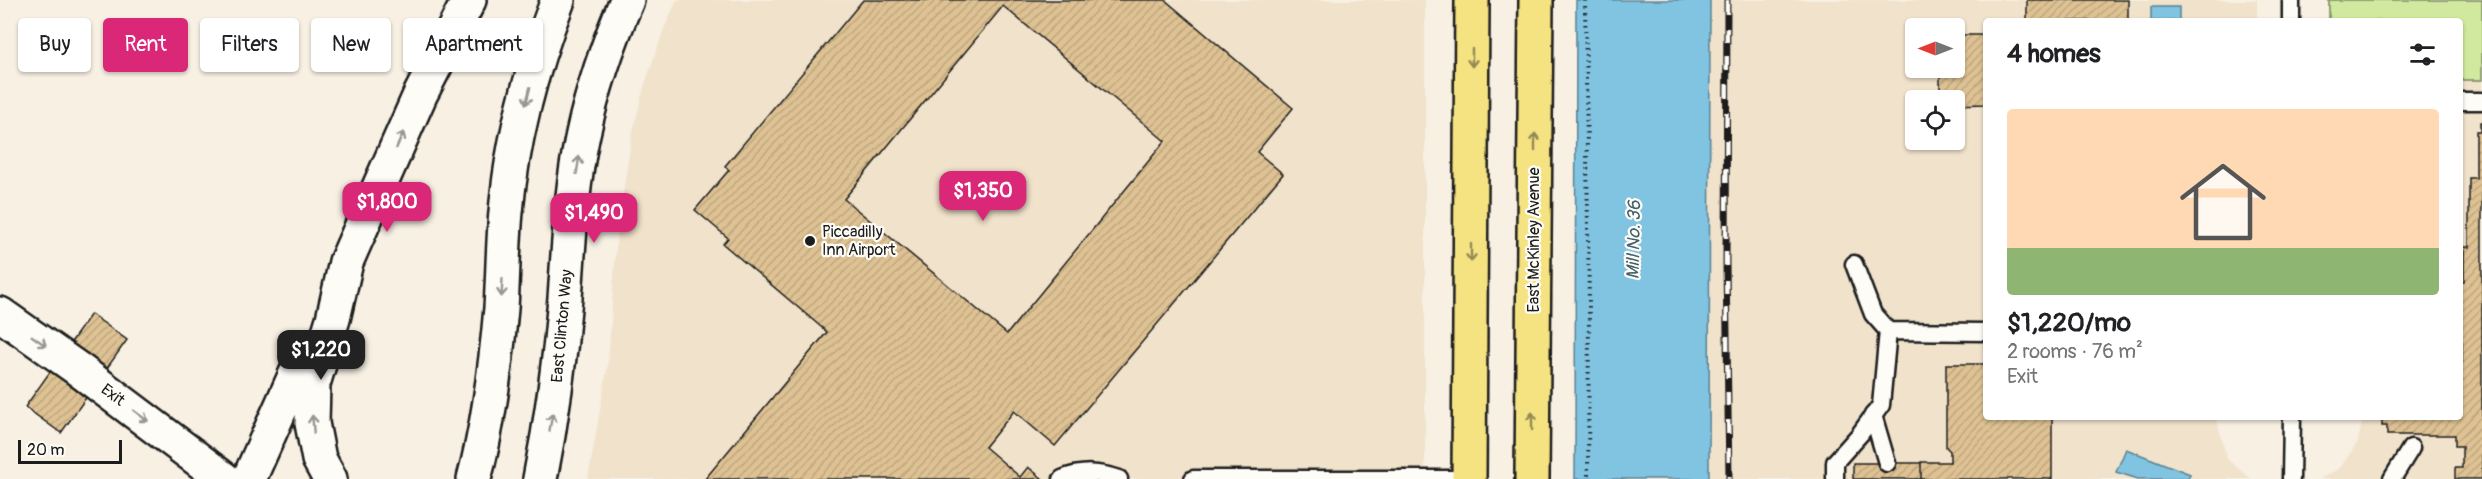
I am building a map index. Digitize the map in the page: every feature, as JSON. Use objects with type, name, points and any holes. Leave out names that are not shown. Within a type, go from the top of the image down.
[{"type":"main road","points":[[249,479],[420,95],[469,0]]},
{"type":"main road","points":[[474,479],[495,362],[501,309],[506,212],[512,163],[533,76],[558,0]]},
{"type":"main road","name":"East Clinton Way","points":[[540,479],[555,399],[570,220],[582,136],[596,82],[627,0]]},
{"type":"main road","points":[[1469,479],[1472,0]]},
{"type":"main road","name":"East McKinley Avenue","points":[[1532,479],[1536,0]]},
{"type":"main road","points":[[330,479],[318,459],[312,423],[313,384],[333,319],[346,262]]},
{"type":"main road","name":"Exit","points":[[0,314],[78,369],[224,479]]},
{"type":"lane","points":[[2291,0],[2291,18]]},
{"type":"lane","points":[[2463,101],[2482,101]]},
{"type":"lane","points":[[1835,479],[1835,462],[1881,405],[1888,331],[1873,314],[1854,264]]},
{"type":"lane","points":[[1888,331],[1983,332]]},
{"type":"lane","points":[[1873,415],[1887,463]]},
{"type":"lane","points":[[2291,479],[2292,420]]},
{"type":"lane","points":[[2392,479],[2411,448]]},
{"type":"lane","points":[[1062,479],[1082,473],[1101,473],[1119,479]]},
{"type":"lane","points":[[1193,479],[1469,479]]},
{"type":"path","points":[[1585,0],[1589,306],[1588,479]]},
{"type":"shaded area","points":[[677,0],[1425,0],[1425,479],[588,479],[608,365],[617,233],[632,135],[644,87],[664,29]]},
{"type":"shaded area","points":[[1710,0],[2257,0],[2257,18],[1983,18],[1983,420],[2217,420],[2227,459],[2251,479],[1709,479]]},
{"type":"shaded area","points":[[2463,80],[2482,80],[2482,479],[2320,479],[2340,468],[2358,442],[2362,420],[2463,420]]},
{"type":"green space","points":[[2329,0],[2482,0],[2482,80],[2463,80],[2463,18],[2329,18]]},
{"type":"water","name":"Mill No. 36","points":[[1576,0],[1710,0],[1709,479],[1575,479]]},
{"type":"water","points":[[2151,7],[2179,7],[2179,18],[2151,18]]},
{"type":"water","points":[[2126,449],[2190,474],[2188,479],[2138,479],[2116,472]]},
{"type":"building","name":"Piccadilly Inn Airport","points":[[863,0],[1165,0],[1293,108],[1257,152],[1283,174],[1055,446],[1014,411],[985,447],[1020,477],[1028,467],[1043,479],[705,479],[827,332],[723,244],[728,238],[695,210],[729,170],[725,166]],"holes":[[[1003,6],[1165,141],[1007,334],[844,199]]]},
{"type":"building","points":[[2027,0],[2128,0],[2128,18],[2027,18]]},
{"type":"building","points":[[1965,35],[1983,35],[1983,104],[1965,105],[1965,90],[1940,90],[1940,78],[1965,78]]},
{"type":"building","points":[[2480,122],[2482,122],[2482,479],[2455,479],[2455,468],[2462,468],[2462,446],[2455,446],[2455,435],[2387,435],[2387,426],[2382,426],[2382,420],[2463,420],[2464,247],[2469,247],[2469,178],[2476,178],[2476,131],[2480,131]]},
{"type":"building","points":[[91,314],[127,340],[61,433],[25,407]]},
{"type":"building","points":[[1946,364],[1983,364],[1983,420],[2052,420],[2052,479],[1921,479],[1921,462],[1950,462],[1950,451],[1946,447]]},
{"type":"building","points":[[1853,463],[1921,463],[1921,479],[1853,479]]},
{"type":"railway","points":[[1727,0],[1726,264],[1729,479]]},
{"type":"place","name":"Piccadilly Inn Airport","points":[[810,241]]}]
